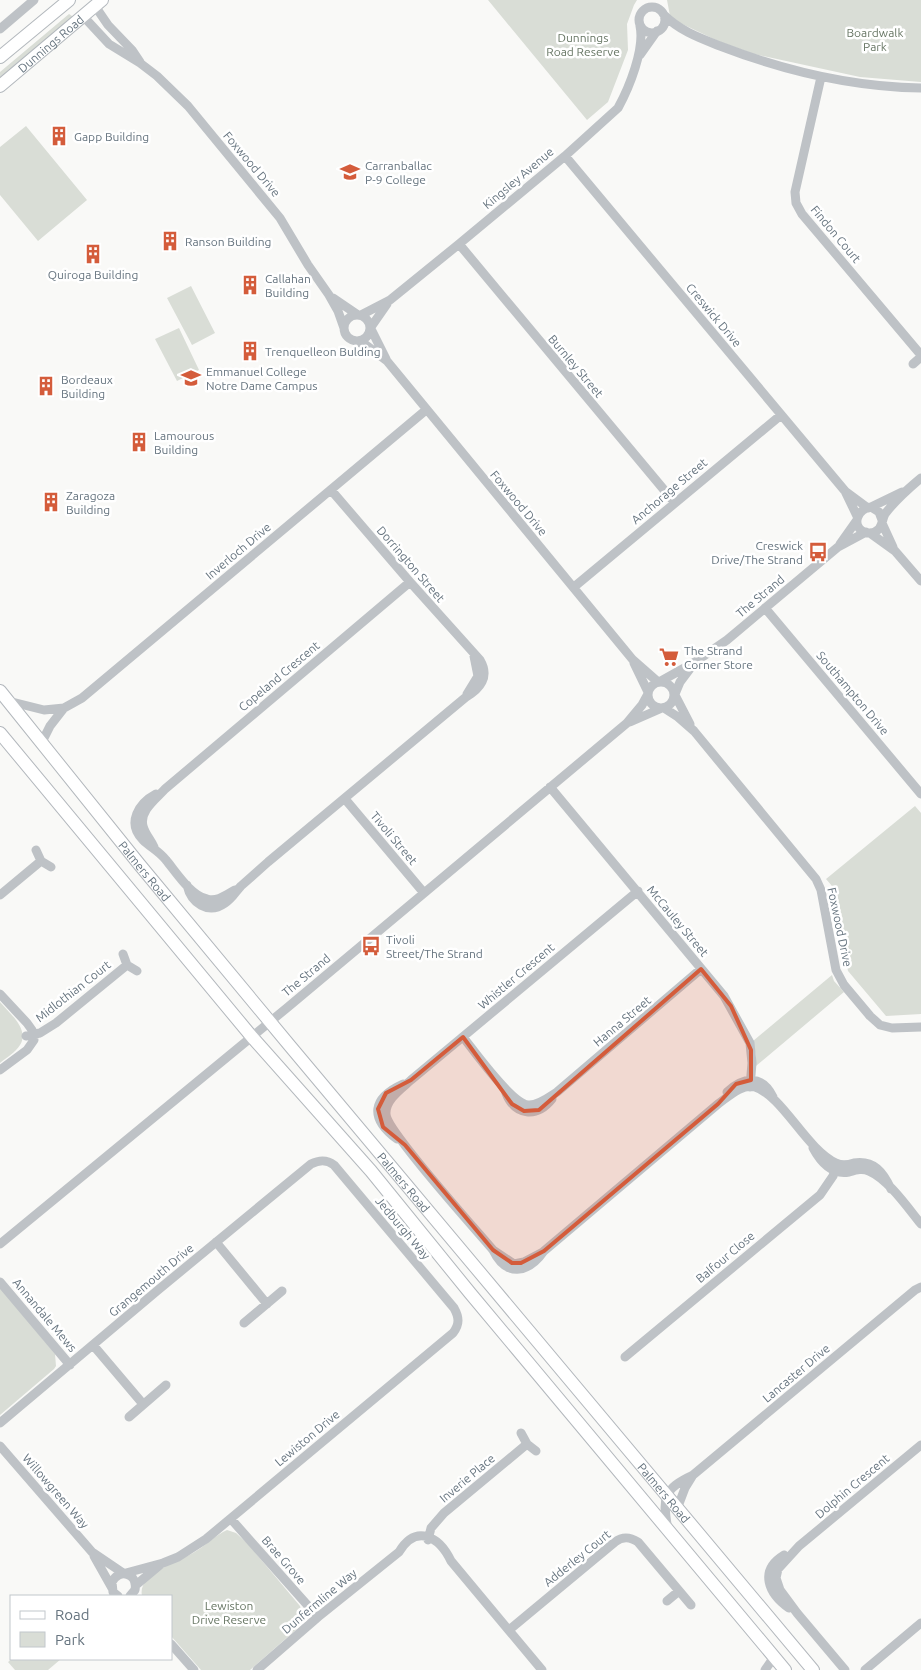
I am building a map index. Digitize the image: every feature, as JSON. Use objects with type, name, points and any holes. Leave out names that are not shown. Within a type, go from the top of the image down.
[{"type":"main road","name":"Dunnings Road","points":[[0,57],[69,0]]},
{"type":"main road","points":[[73,0],[83,16]]},
{"type":"main road","name":"Dunnings Road","points":[[0,86],[83,16],[96,2]]},
{"type":"main road","name":"Palmers Road","points":[[4,696],[133,856],[812,1670]]},
{"type":"main road","name":"Palmers Road","points":[[0,733],[252,1037],[372,1171],[470,1293],[785,1670]]},
{"type":"street","points":[[0,28],[34,0]]},
{"type":"street","points":[[653,0],[640,15],[640,26],[650,32],[658,30],[683,31]]},
{"type":"street","points":[[658,30],[664,23],[664,0]]},
{"type":"street","name":"Foxwood Drive","points":[[96,2],[112,30],[132,50],[140,63]]},
{"type":"street","points":[[647,8],[654,7],[683,31],[757,60],[821,77],[878,86],[921,88]]},
{"type":"street","name":"Foxwood Drive","points":[[83,16],[109,44],[140,63],[180,97],[271,207],[330,295],[340,315],[348,338],[366,345],[387,361]]},
{"type":"street","name":"Kingsley Avenue","points":[[359,315],[390,300],[564,156],[618,108],[638,57],[642,37],[640,26]]},
{"type":"street","name":"Kingsley Avenue","points":[[638,57],[658,30]]},
{"type":"street","name":"Findon Court","points":[[821,77],[795,192],[796,203],[802,214],[921,356],[913,364]]},
{"type":"street","name":"Creswick Drive","points":[[564,156],[844,491],[857,518]]},
{"type":"street","name":"Burnley Street","points":[[459,244],[675,503]]},
{"type":"street","name":"Foxwood Drive","points":[[330,295],[343,306],[366,318],[387,361],[426,410],[633,660],[660,681]]},
{"type":"street","name":"Kingsley Avenue","points":[[371,328],[390,300]]},
{"type":"street","points":[[344,328],[349,318],[359,315]]},
{"type":"street","points":[[358,342],[367,338],[371,328]]},
{"type":"street","name":"Inverloch Drive","points":[[42,742],[50,726],[64,708],[82,698],[426,410]]},
{"type":"street","name":"Anchorage Street","points":[[574,587],[781,415]]},
{"type":"street","points":[[868,532],[877,530],[891,506],[921,478]]},
{"type":"street","name":"Dorrington Street","points":[[331,490],[484,666],[480,677]]},
{"type":"street","points":[[906,490],[862,510],[857,518],[859,528],[895,551],[921,581]]},
{"type":"street","name":"Creswick Drive","points":[[844,491],[869,508]]},
{"type":"street","points":[[869,508],[879,512],[895,551]]},
{"type":"street","name":"The Strand","points":[[838,547],[857,518]]},
{"type":"street","name":"The Strand","points":[[660,681],[696,662],[732,636],[838,547],[868,532]]},
{"type":"street","name":"Copeland Crescent","points":[[410,582],[164,790],[147,808],[142,820],[146,833],[154,847],[187,885],[204,899],[214,900],[240,887],[466,697],[478,689],[480,677]]},
{"type":"street","name":"Southampton Drive","points":[[765,608],[921,794]]},
{"type":"street","name":"Foxwood Drive","points":[[633,660],[648,693]]},
{"type":"street","name":"The Strand","points":[[675,694],[680,682],[696,662]]},
{"type":"street","points":[[660,681],[666,682],[671,686],[675,694],[670,705],[663,708],[651,703],[648,693],[652,686],[660,681]]},
{"type":"street","name":"The Strand","points":[[0,1244],[252,1037],[627,723],[642,705],[648,693]]},
{"type":"street","name":"Foxwood Drive","points":[[675,694],[694,731]]},
{"type":"street","name":"Inverloch Drive","points":[[4,696],[44,710],[64,708]]},
{"type":"street","name":"Foxwood Drive","points":[[663,708],[678,717],[694,731],[816,879],[821,890],[836,970],[844,986],[880,1025],[892,1028],[921,1027]]},
{"type":"street","name":"The Strand","points":[[627,723],[663,708]]},
{"type":"street","name":"McCauley Street","points":[[550,787],[724,996],[747,1036],[751,1050],[750,1083]]},
{"type":"street","name":"Tivoli Street","points":[[345,799],[424,893]]},
{"type":"street","points":[[36,850],[41,860],[51,867]]},
{"type":"street","points":[[0,895],[41,860]]},
{"type":"street","name":"Whistler Crescent","points":[[638,891],[410,1080],[386,1093],[378,1109],[383,1127],[405,1145],[493,1250],[514,1264],[524,1262],[544,1252],[718,1104],[736,1084],[750,1083]]},
{"type":"street","name":"Midlothian Court","points":[[123,954],[127,965],[137,971]]},
{"type":"street","name":"Midlothian Court","points":[[30,1035],[46,1030],[56,1023],[127,965]]},
{"type":"street","name":"Hanna Street","points":[[463,1037],[504,1088],[508,1099],[516,1108],[532,1112],[544,1107],[557,1092],[702,969]]},
{"type":"street","points":[[0,994],[28,1023],[32,1030],[30,1035],[32,1044],[27,1050],[0,1070]]},
{"type":"street","points":[[750,1083],[761,1083],[767,1087],[776,1101],[811,1143],[836,1168],[842,1165],[861,1162],[873,1165],[882,1172],[891,1189],[921,1224]]},
{"type":"street","name":"Grangemouth Drive","points":[[0,1423],[305,1168],[320,1160]]},
{"type":"street","name":"Jedburgh Way","points":[[320,1160],[327,1161],[338,1170],[454,1308],[458,1315],[458,1322]]},
{"type":"street","name":"Balfour Close","points":[[624,1357],[820,1194],[828,1184],[836,1168]]},
{"type":"street","points":[[216,1242],[267,1304]]},
{"type":"street","name":"Annandale Mews","points":[[0,1282],[70,1365]]},
{"type":"street","name":"Lancaster Drive","points":[[667,1496],[675,1485],[693,1475],[918,1288],[921,1282]]},
{"type":"street","points":[[244,1323],[282,1291]]},
{"type":"street","name":"Lewiston Drive","points":[[125,1573],[163,1563],[197,1545],[231,1519],[448,1337],[455,1330],[458,1322]]},
{"type":"street","points":[[93,1345],[143,1404]]},
{"type":"street","points":[[129,1417],[166,1385]]},
{"type":"street","points":[[522,1433],[527,1444],[536,1451]]},
{"type":"street","name":"Inverie Place","points":[[428,1539],[431,1528],[444,1513],[527,1444]]},
{"type":"street","name":"Dolphin Crescent","points":[[845,1670],[797,1613],[778,1586],[776,1578],[778,1569],[800,1546],[921,1445]]},
{"type":"street","name":"Willowgreen Way","points":[[0,1446],[92,1552],[117,1595]]},
{"type":"street","name":"Lancaster Drive","points":[[677,1509],[685,1488],[693,1475]]},
{"type":"street","points":[[667,1496],[664,1506],[668,1530]]},
{"type":"street","name":"Brae Grove","points":[[231,1519],[318,1617]]},
{"type":"street","name":"Adderley Court","points":[[509,1630],[622,1538],[631,1538],[638,1542],[691,1605]]},
{"type":"street","points":[[428,1539],[442,1546],[451,1560],[542,1670]]},
{"type":"street","name":"Dunfermline Way","points":[[257,1670],[318,1617],[399,1552],[417,1542],[428,1539]]},
{"type":"street","name":"Willowgreen Way","points":[[92,1552],[133,1577],[137,1590]]},
{"type":"street","name":"Lewiston Drive","points":[[137,1590],[163,1563]]},
{"type":"street","points":[[112,1588],[112,1582],[115,1577],[125,1573]]},
{"type":"street","points":[[667,1601],[680,1591]]},
{"type":"street","points":[[865,1670],[921,1623]]},
{"type":"street","points":[[172,1645],[194,1670]]},
{"type":"street","points":[[765,1670],[774,1657]]},
{"type":"highlighted area","points":[[701,969],[731,1006],[751,1050],[751,1080],[736,1084],[718,1104],[544,1251],[521,1263],[512,1263],[493,1250],[405,1145],[383,1127],[378,1109],[386,1093],[411,1080],[463,1037],[512,1104],[524,1111],[539,1110]]},
{"type":"green space","name":"Dunnings Road Reserve","points":[[488,0],[637,0],[627,24],[628,50],[608,102],[587,120]]},
{"type":"green space","name":"Boardwalk Park","points":[[667,0],[921,0],[921,82],[860,77],[754,54],[718,41],[678,22],[670,16]]},
{"type":"green space","points":[[69,14],[72,17],[0,77],[0,72]]},
{"type":"green space","points":[[26,126],[87,200],[38,241],[0,195],[0,147]]},
{"type":"green space","points":[[191,286],[215,333],[192,345],[167,298]]},
{"type":"green space","points":[[179,328],[199,370],[177,381],[155,339]]},
{"type":"green space","points":[[915,806],[921,813],[921,1014],[886,1016],[848,971],[832,886],[826,879]]},
{"type":"green space","points":[[832,975],[834,981],[844,992],[756,1066],[753,1041]]},
{"type":"green space","points":[[0,1002],[20,1027],[22,1039],[16,1050],[0,1063]]},
{"type":"green space","points":[[0,1287],[55,1354],[56,1366],[0,1415]]},
{"type":"green space","name":"Lewiston Drive Reserve","points":[[227,1530],[236,1533],[248,1544],[300,1606],[304,1618],[298,1628],[250,1670],[201,1670],[172,1637],[172,1595],[142,1595],[142,1588],[152,1575],[197,1551]]},
{"type":"green space","points":[[11,1660],[60,1660],[48,1670],[15,1670],[8,1662]]},
{"type":"place","name":"Gapp Building","points":[[59,136]]},
{"type":"place","name":"Carranballac P-9 College","points":[[350,172]]},
{"type":"place","name":"Ranson Building","points":[[170,241]]},
{"type":"place","name":"Quiroga Building","points":[[93,254]]},
{"type":"place","name":"Callahan Building","points":[[250,285]]},
{"type":"place","name":"Trenquelleon Bulding","points":[[250,351]]},
{"type":"place","name":"Emmanuel College Notre Dame Campus","points":[[191,378]]},
{"type":"place","name":"Bordeaux Building","points":[[46,386]]},
{"type":"place","name":"Lamourous Building","points":[[139,442]]},
{"type":"place","name":"Zaragoza Building","points":[[51,502]]},
{"type":"place","name":"Creswick Drive/The Strand","points":[[818,552]]},
{"type":"place","name":"The Strand Corner Store","points":[[669,657]]},
{"type":"place","name":"Tivoli Street/The Strand","points":[[371,946]]}]
